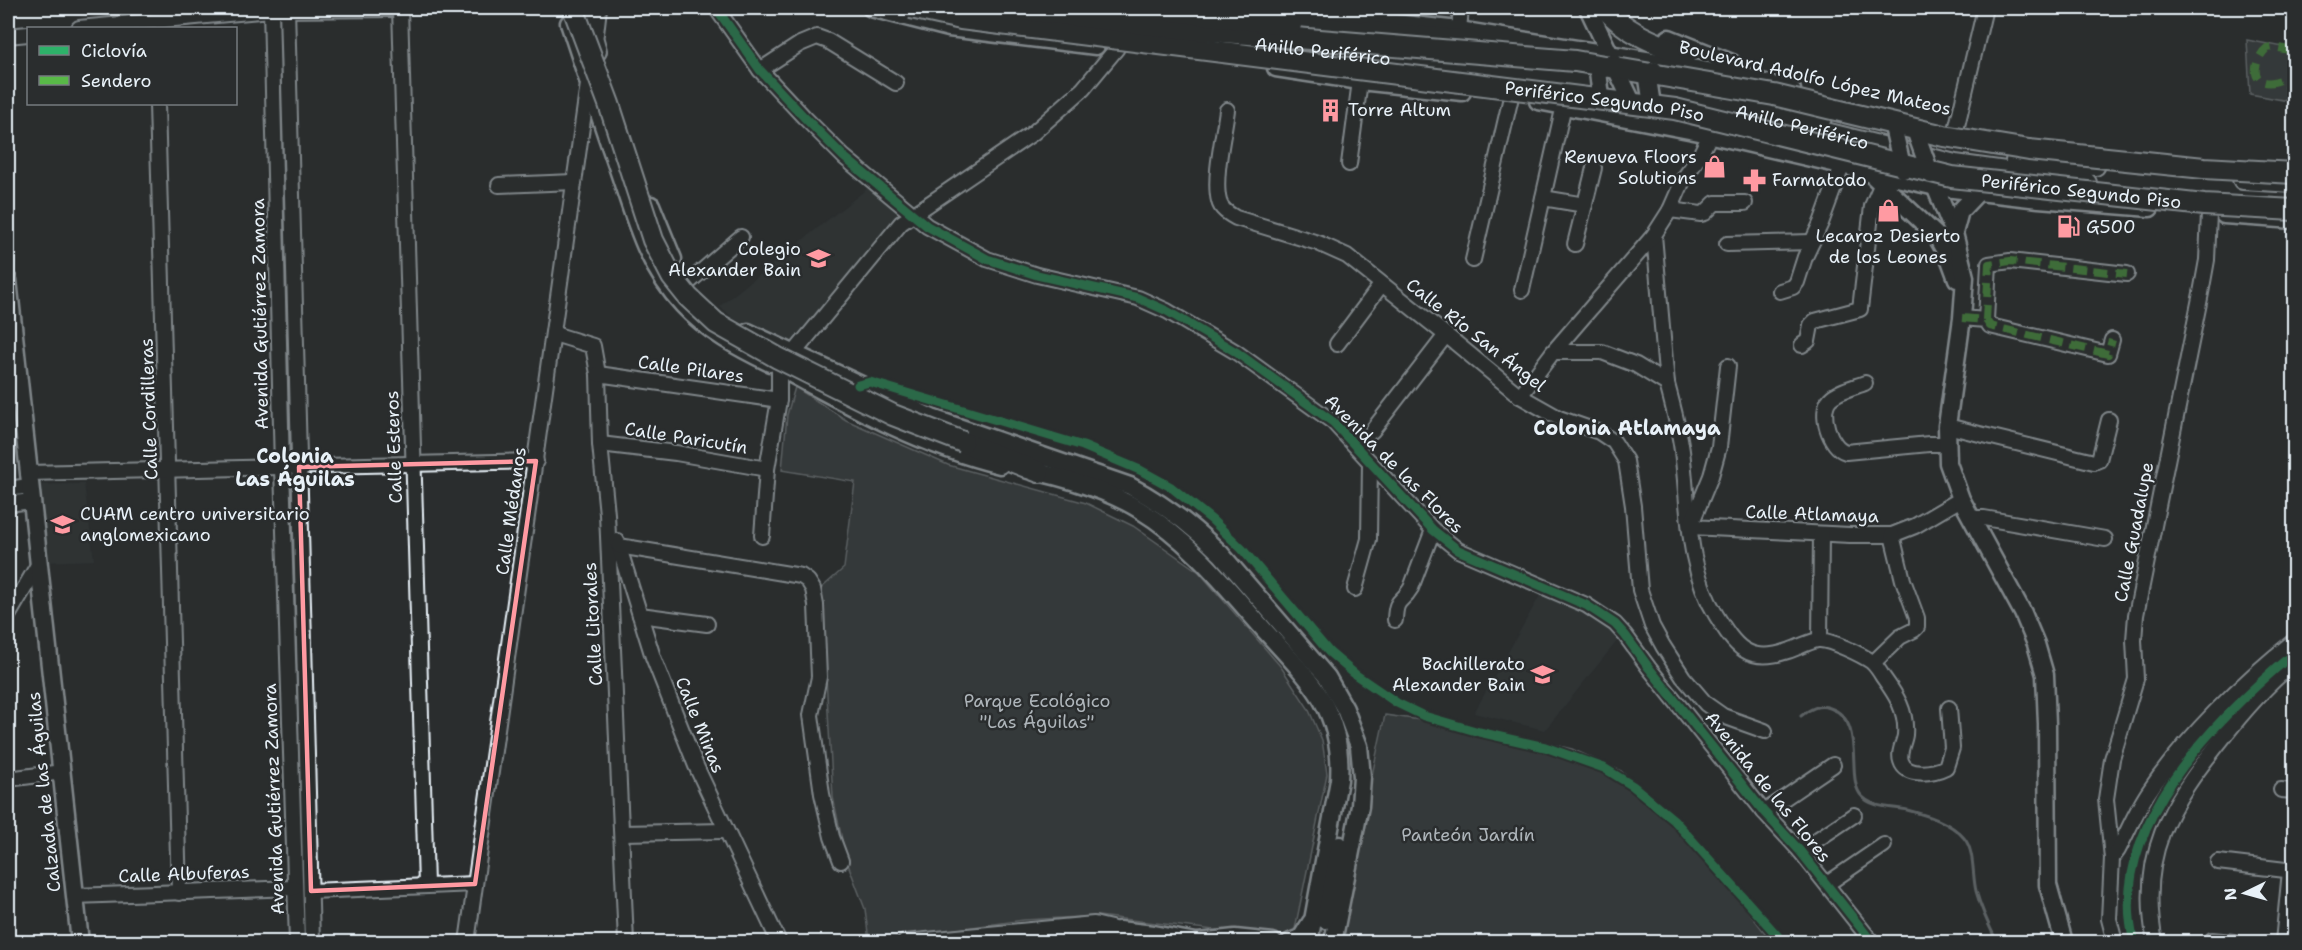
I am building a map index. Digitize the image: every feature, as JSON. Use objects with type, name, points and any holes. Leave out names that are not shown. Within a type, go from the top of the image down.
[{"type":"highway","points":[[573,8],[609,104],[653,240],[672,277],[688,297],[716,323],[778,358],[893,415],[1039,472]]},
{"type":"highway","points":[[585,8],[609,104]]},
{"type":"highway","name":"Periférico Segundo Piso","points":[[911,8],[961,19],[1675,109],[1952,177],[2204,205],[2295,210]]},
{"type":"highway","name":"Anillo Periférico","points":[[950,8],[1400,60],[1680,97],[1955,165],[2206,206],[2295,201]]},
{"type":"highway","name":"Periférico Segundo Piso","points":[[1007,8],[1187,28],[1575,61],[1774,95],[1944,136],[2008,146],[2204,168],[2295,173]]},
{"type":"highway","name":"Anillo Periférico","points":[[1069,8],[1151,11],[1682,82],[1958,154],[2207,177],[2295,182]]},
{"type":"highway","points":[[1594,8],[1678,59]]},
{"type":"highway","points":[[1151,11],[1292,25],[1464,35]]},
{"type":"highway","points":[[1398,85],[1438,75]]},
{"type":"highway","points":[[2068,161],[2091,165]]},
{"type":"highway","points":[[2177,198],[2206,206]]},
{"type":"main road","points":[[564,8],[642,240],[657,272],[682,304],[706,326],[728,342],[890,426],[947,450],[997,464],[1039,472],[1114,497],[1157,521],[1197,554],[1282,650],[1322,699],[1335,732],[1340,764],[1323,930]]},
{"type":"main road","points":[[585,8],[596,34],[605,72],[667,247],[688,284],[709,306],[724,318],[797,355],[932,418],[1090,471],[1130,486],[1159,501],[1203,536],[1221,554],[1315,663],[1334,688],[1345,709],[1354,735],[1361,759],[1360,806],[1323,930],[1309,942]]},
{"type":"main road","points":[[871,8],[949,28],[1564,105],[1600,104],[1641,121],[1663,124],[1842,166],[1876,178],[1936,236],[1950,260],[1963,297]]},
{"type":"main road","name":"Boulevard Adolfo López Mateos","points":[[1257,8],[1464,35],[1597,56],[1678,59],[1893,123],[1911,120],[1956,130],[2213,165],[2295,166]]},
{"type":"main road","points":[[1594,8],[1600,104]]},
{"type":"main road","points":[[1594,8],[1590,33],[1585,43],[1633,104],[1641,121]]},
{"type":"main road","points":[[1617,8],[1637,24],[1732,63],[1750,79]]},
{"type":"main road","points":[[1663,124],[1652,105],[1648,79],[1654,70],[1678,59]]},
{"type":"main road","points":[[1911,120],[1954,233],[1965,277],[1962,318],[1947,426],[1948,463],[1961,499],[2023,614],[2036,644],[2045,675],[2048,885],[2064,942]]},
{"type":"main road","points":[[1893,123],[1904,175]]},
{"type":"main road","points":[[1876,178],[1904,175],[1978,192],[2206,206],[2273,220],[2295,220]]},
{"type":"main road","points":[[1954,233],[1960,212],[1978,192]]},
{"type":"main road","name":"Calzada de las Águilas","points":[[8,280],[13,377],[29,487],[80,942]]},
{"type":"main road","points":[[785,371],[797,355]]},
{"type":"main road","points":[[1017,942],[1119,930],[1197,942],[1235,938],[1273,942]]},
{"type":"main road","points":[[1290,942],[1323,930]]},
{"type":"street","points":[[105,27],[156,25],[271,9],[400,8]]},
{"type":"street","name":"Calle Esteros","points":[[400,8],[426,885]]},
{"type":"street","points":[[596,34],[600,8]]},
{"type":"street","name":"Avenida de las Flores","points":[[716,8],[760,70],[844,157],[927,226],[987,259],[1037,275],[1138,298],[1167,311],[1236,352],[1333,422],[1433,530],[1452,545],[1470,556],[1586,605],[1615,624],[1764,812],[1800,851],[1872,942]]},
{"type":"street","points":[[1461,8],[1464,35]]},
{"type":"street","points":[[1956,130],[1985,8]]},
{"type":"street","name":"Avenida Gutiérrez Zamora","points":[[271,9],[297,942]]},
{"type":"street","name":"Avenida Gutiérrez Zamora","points":[[287,9],[312,942]]},
{"type":"street","points":[[8,36],[27,34]]},
{"type":"street","points":[[760,70],[800,44],[817,37],[828,41],[896,83]]},
{"type":"street","points":[[797,355],[901,223],[1033,133],[1083,89],[1117,48]]},
{"type":"street","points":[[1349,164],[1360,81]]},
{"type":"street","name":"Calle Médanos","points":[[467,942],[588,84]]},
{"type":"street","points":[[1473,260],[1510,97]]},
{"type":"street","name":"Calle Cordilleras","points":[[158,105],[179,893]]},
{"type":"street","points":[[1522,290],[1564,105]]},
{"type":"street","name":"Calle Río San Ángel","points":[[1227,110],[1218,163],[1219,201],[1225,211],[1236,218],[1318,243],[1347,256],[1520,396],[1559,418],[1599,432],[1621,450],[1626,461],[1633,506],[1640,590],[1652,626],[1683,677],[1706,704],[1723,716],[1765,731]]},
{"type":"street","points":[[1520,396],[1553,352],[1654,235],[1710,135]]},
{"type":"street","points":[[1780,291],[1793,287],[1797,282],[1842,166]]},
{"type":"street","points":[[1575,244],[1594,168]]},
{"type":"street","points":[[1803,345],[1808,341],[1811,325],[1815,321],[1860,309],[1876,178]]},
{"type":"street","points":[[499,185],[574,182]]},
{"type":"street","points":[[1543,198],[1585,205]]},
{"type":"street","points":[[1670,210],[1701,214],[1706,213],[1715,203],[1745,203]]},
{"type":"street","name":"Calle Guadalupe","points":[[2115,942],[2109,920],[2112,858],[2106,799],[2108,779],[2136,679],[2134,640],[2136,615],[2207,260],[2206,206]]},
{"type":"street","points":[[1654,235],[1667,384],[1682,449],[1689,527],[1699,575],[1714,612],[1744,651],[1766,657],[1820,640],[1848,649],[1873,663],[1899,698],[1904,714],[1905,735],[1900,759],[1903,765],[1911,770],[1923,773],[1938,771],[1946,767],[1952,748],[1949,708]]},
{"type":"street","points":[[688,284],[741,237]]},
{"type":"street","points":[[1727,244],[1812,242]]},
{"type":"street","points":[[2112,340],[2108,354],[1990,327],[1986,320],[1989,264],[2010,261],[2127,274]]},
{"type":"street","points":[[1337,344],[1381,285]]},
{"type":"street","points":[[1962,318],[1986,320]]},
{"type":"street","name":"Calle Litorales","points":[[554,334],[593,346],[598,374],[600,444],[607,514],[626,942]]},
{"type":"street","points":[[1372,431],[1446,335]]},
{"type":"street","points":[[1553,352],[1602,352],[1636,365],[1667,384]]},
{"type":"street","points":[[1689,527],[1711,476],[1719,447],[1728,366]]},
{"type":"street","points":[[762,536],[767,469],[785,371]]},
{"type":"street","name":"Calle Pilares","points":[[598,374],[779,400]]},
{"type":"street","points":[[1865,383],[1831,398],[1825,406],[1825,416],[1834,444],[1839,450],[1846,452],[1946,444]]},
{"type":"street","points":[[1947,426],[2094,462],[2099,460],[2109,420]]},
{"type":"street","name":"Calle Paricutín","points":[[600,444],[676,453],[767,469]]},
{"type":"street","points":[[8,489],[169,471],[536,461]]},
{"type":"street","points":[[1355,589],[1369,539],[1370,462]]},
{"type":"street","points":[[8,504],[29,487]]},
{"type":"street","name":"Calle Atlamaya","points":[[1689,527],[1892,535],[1915,526],[1961,499]]},
{"type":"street","name":"Calle Minas","points":[[607,514],[657,668],[725,831],[779,942]]},
{"type":"street","points":[[1971,518],[1984,518],[2105,539]]},
{"type":"street","points":[[1395,620],[1396,604],[1411,588],[1433,530]]},
{"type":"street","points":[[1820,640],[1821,534]]},
{"type":"street","points":[[1873,663],[1900,637],[1917,627],[1917,618],[1903,580],[1892,535]]},
{"type":"street","points":[[619,546],[801,576],[808,581],[813,589],[816,605],[820,659],[811,715],[822,794],[832,837],[841,861]]},
{"type":"street","points":[[8,616],[38,565]]},
{"type":"street","points":[[640,615],[707,624]]},
{"type":"street","name":"Calle Guadalupe","points":[[2112,858],[2148,793],[2184,746],[2223,705],[2295,641]]},
{"type":"street","points":[[2155,942],[2150,918],[2151,874],[2159,840],[2176,801],[2199,767],[2240,717],[2295,663]]},
{"type":"street","points":[[1764,812],[1833,765]]},
{"type":"street","points":[[8,778],[62,772]]},
{"type":"street","points":[[1800,851],[1854,814]]},
{"type":"street","points":[[622,833],[725,831]]},
{"type":"street","points":[[1827,884],[1884,845]]},
{"type":"street","points":[[2218,862],[2292,871],[2283,942]]},
{"type":"street","points":[[311,891],[475,884]]},
{"type":"street","name":"Calle Albuferas","points":[[74,896],[294,888]]},
{"type":"street","points":[[906,942],[1094,924],[1119,930]]},
{"type":"street","points":[[2212,940],[2234,942]]},
{"type":"highlighted area","points":[[536,461],[475,884],[311,891],[299,467]]},
{"type":"shaded area","name":"Colegio Alexander Bain","points":[[868,188],[898,212],[792,342],[734,319],[720,306]]},
{"type":"shaded area","name":"CUAM centro universitario anglomexicano","points":[[84,484],[94,560],[40,562],[30,485]]},
{"type":"shaded area","name":"Bachillerato Alexander Bain","points":[[1542,592],[1603,621],[1621,636],[1545,730],[1474,713]]},
{"type":"green space","points":[[2247,40],[2294,49],[2294,102],[2250,94]]},
{"type":"green space","name":"Parque Ecológico \"Las Águilas\"","points":[[795,387],[846,420],[948,465],[1086,503],[1133,526],[1199,572],[1281,667],[1308,708],[1322,740],[1327,774],[1295,929],[1284,935],[1214,930],[1098,916],[1024,920],[869,941],[865,909],[846,859],[833,797],[822,610],[816,593],[844,568],[855,482],[782,470],[787,415]]},
{"type":"green space","name":"Panteón Jardín","points":[[1385,715],[1491,730],[1572,749],[1621,771],[1680,823],[1772,942],[1336,942]]},
{"type":"waterway","points":[[1801,716],[1818,707],[1830,708],[1841,714],[1852,735],[1856,785],[1864,799],[1875,804],[1922,814],[1959,832],[1968,843],[1978,898],[1997,942]]},
{"type":"tunnel","points":[[1469,41],[1520,48]]},
{"type":"tunnel","points":[[1319,942],[1324,929]]},
{"type":"marked path","points":[[2294,51],[2267,48],[2260,56],[2256,66],[2260,80],[2269,83],[2281,80],[2294,92]]},
{"type":"marked path","points":[[1986,320],[1989,264],[2010,261],[2127,274]]},
{"type":"marked path","points":[[1962,318],[1986,320],[1990,326],[2108,354],[2112,340]]},
{"type":"cycle path","points":[[716,8],[760,70],[804,117],[844,157],[927,226],[987,259],[1037,275],[1138,298],[1167,311],[1236,352],[1333,422],[1433,530],[1458,550],[1586,605],[1615,624],[1764,812],[1800,851],[1872,942]]},
{"type":"cycle path","points":[[858,385],[870,382],[1083,446],[1140,470],[1171,487],[1212,520],[1242,549],[1329,652],[1356,675],[1397,703],[1424,716],[1479,732],[1545,747],[1604,768],[1633,786],[1674,820],[1783,942]]},
{"type":"cycle path","points":[[2134,942],[2129,900],[2136,858],[2151,818],[2174,780],[2201,743],[2232,710],[2294,653]]},
{"type":"place","name":"Torre Altum","points":[[1330,110]]},
{"type":"place","name":"Renueva Floors Solutions","points":[[1715,167]]},
{"type":"place","name":"Farmatodo","points":[[1754,180]]},
{"type":"place","name":"Lecaroz Desierto de los Leones","points":[[1888,210]]},
{"type":"place","name":"G500","points":[[2068,227]]},
{"type":"place","name":"Colegio Alexander Bain","points":[[819,259]]},
{"type":"place","name":"CUAM centro universitario anglomexicano","points":[[62,524]]},
{"type":"place","name":"Bachillerato Alexander Bain","points":[[1543,674]]},
{"type":"district","name":"Colonia Atlamaya","points":[[1627,428]]},
{"type":"district","name":"Colonia Las Águilas","points":[[295,468]]}]
